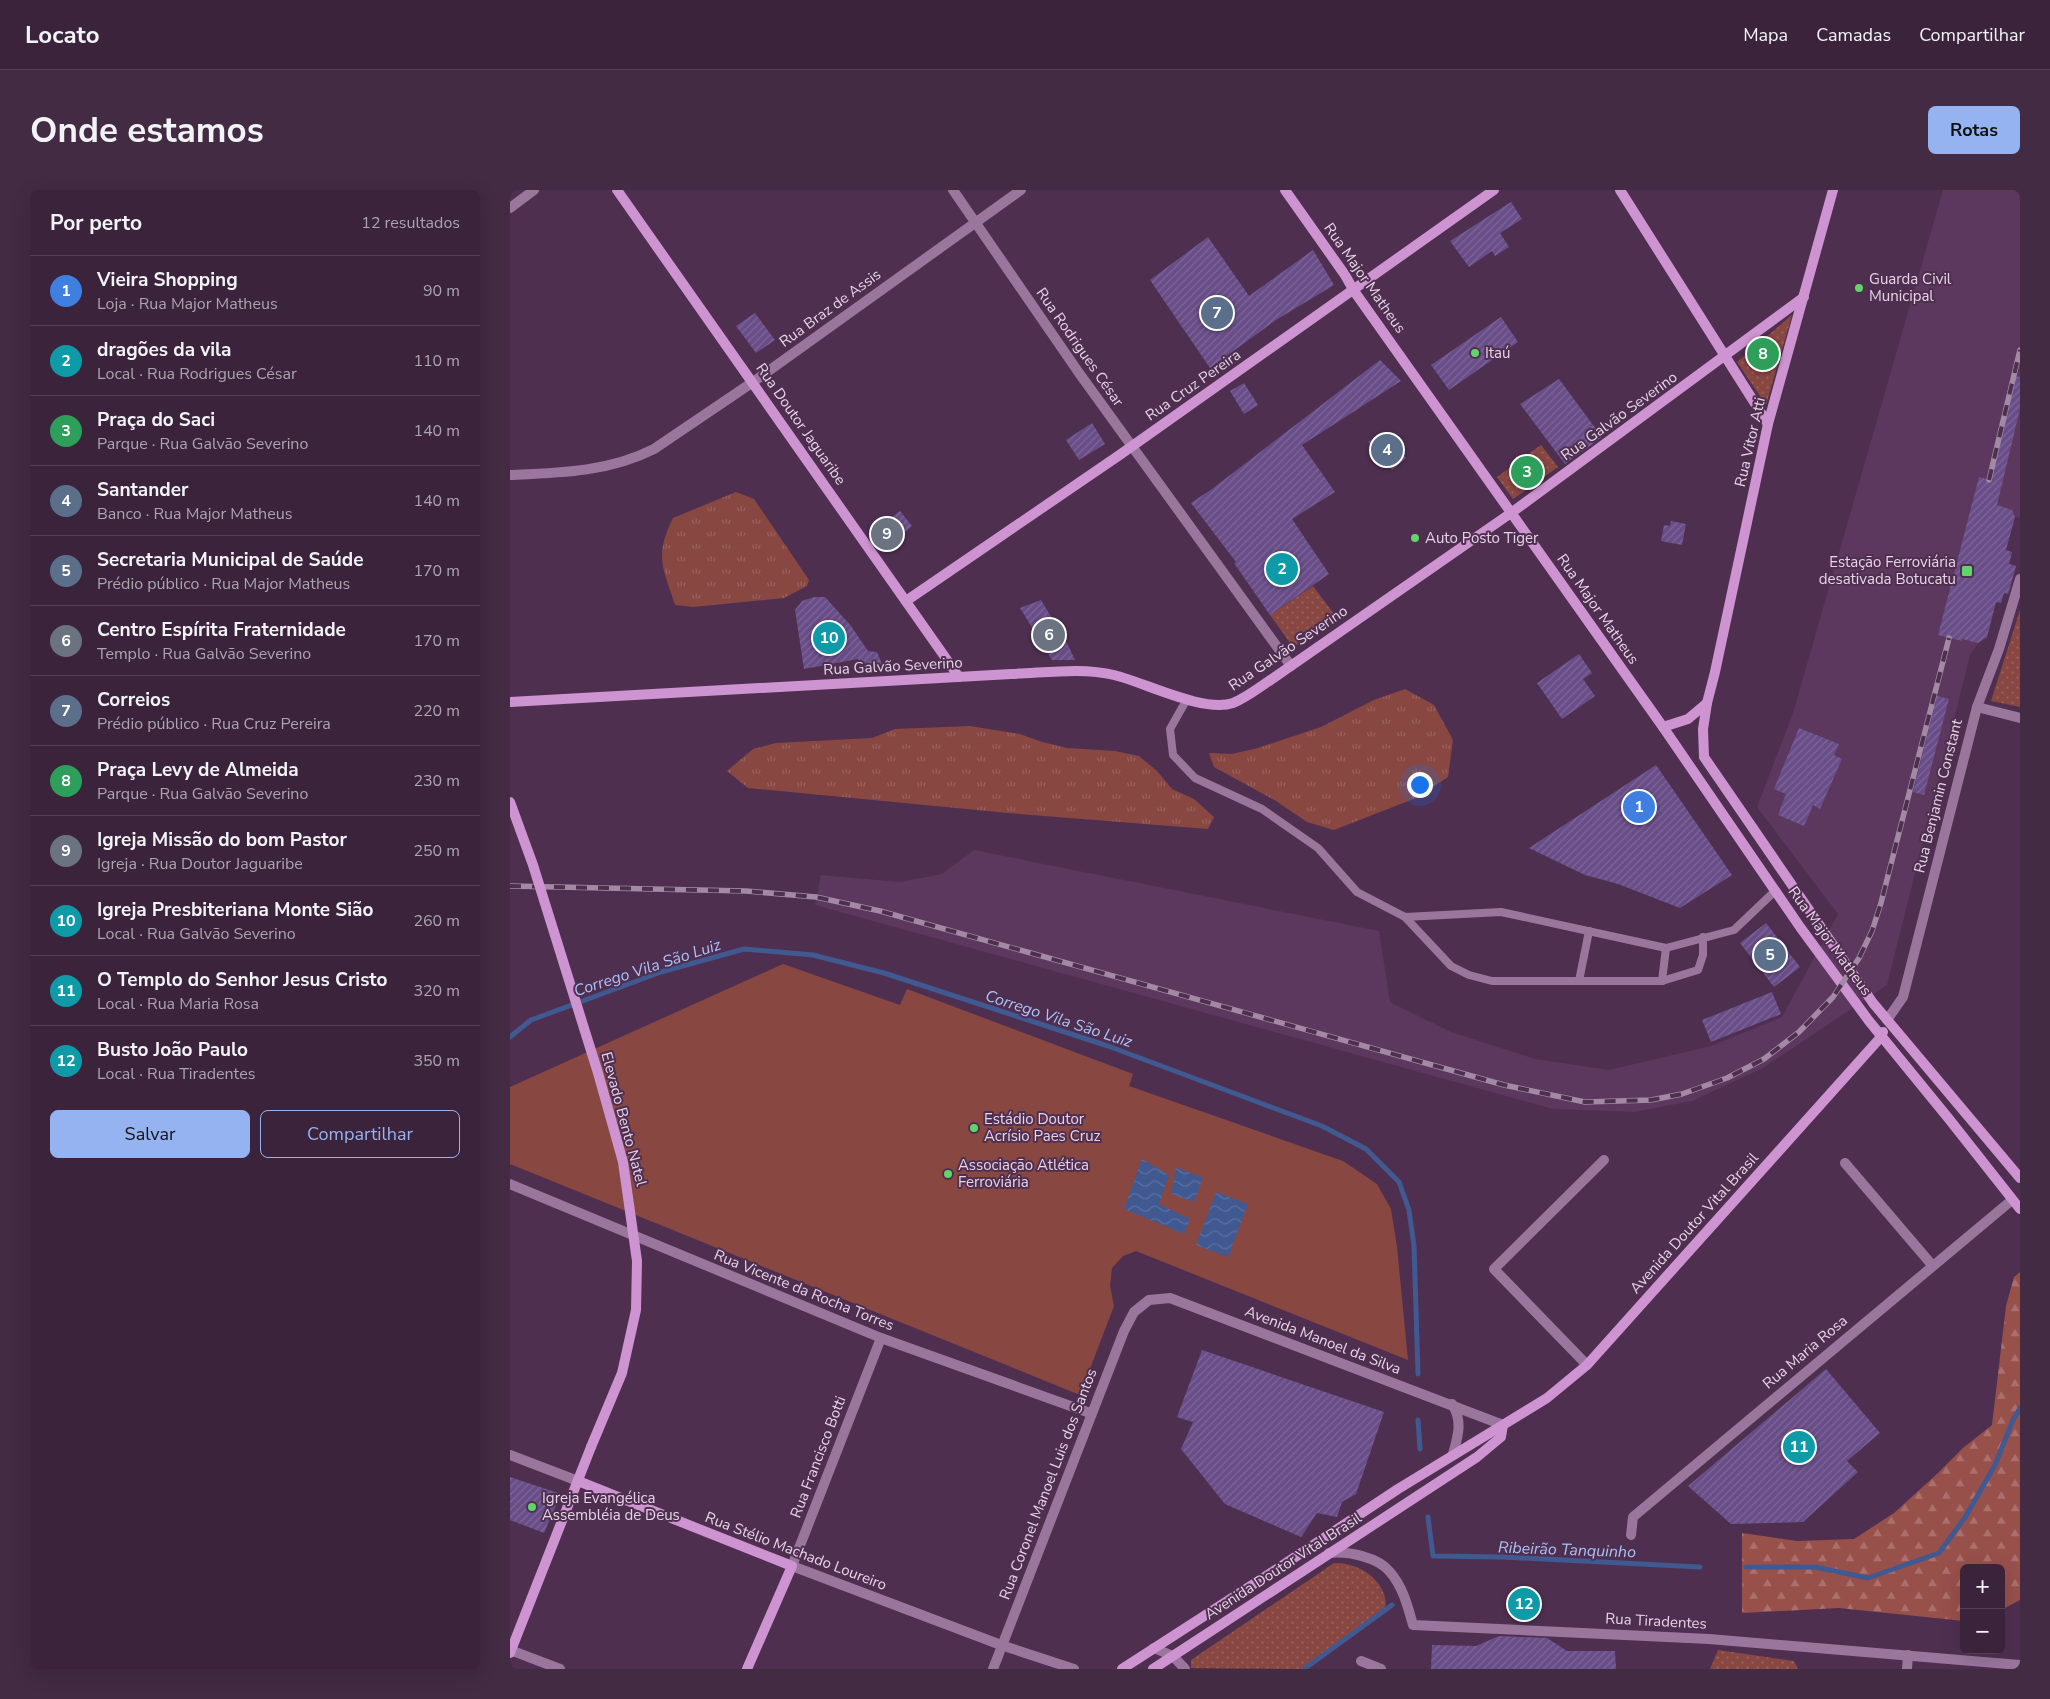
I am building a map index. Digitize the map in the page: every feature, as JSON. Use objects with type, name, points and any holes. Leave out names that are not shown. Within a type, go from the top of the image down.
[{"type":"main road","name":"Rua Doutor Jaguaribe","points":[[616,190],[959,677]]},
{"type":"main road","name":"Rua Major Matheus","points":[[1285,190],[1345,275],[1354,291],[1664,726],[1775,891],[1881,1037],[2020,1209]]},
{"type":"main road","name":"Rua Cruz Pereira","points":[[906,601],[1131,447],[1354,291],[1494,190]]},
{"type":"main road","points":[[1620,190],[1768,424]]},
{"type":"main road","name":"Rua Vitor Atti","points":[[1707,703],[1716,672],[1768,424],[1833,190]]},
{"type":"main road","name":"Rua Galvão Severino","points":[[510,702],[959,677],[1088,672],[1114,674],[1187,699],[1214,705],[1232,703],[1290,666],[1511,513],[1804,297]]},
{"type":"main road","name":"Rua Major Matheus","points":[[1707,703],[1703,729],[1704,757],[1851,972],[1888,1020],[2020,1178]]},
{"type":"main road","points":[[1664,726],[1688,720],[1707,703]]},
{"type":"main road","name":"Elevado Bento Natel","points":[[510,802],[533,865],[601,1082],[623,1162],[637,1261],[636,1310],[622,1373],[510,1652]]},
{"type":"main road","name":"Avenida Doutor Vital Brasil","points":[[1122,1669],[1443,1460],[1547,1398],[1587,1365],[1881,1037],[1888,1020]]},
{"type":"main road","name":"Avenida Doutor Vital Brasil","points":[[1158,1667],[1462,1467],[1496,1443],[1501,1437],[1503,1424]]},
{"type":"main road","name":"Rua Stélio Machado Loureiro","points":[[578,1482],[792,1566]]},
{"type":"main road","name":"Rua Francisco Botti","points":[[747,1669],[792,1566]]},
{"type":"street","points":[[510,208],[534,190]]},
{"type":"street","name":"Rua Rodrigues César","points":[[953,190],[1131,447],[1290,666]]},
{"type":"street","name":"Rua Braz de Assis","points":[[510,475],[592,469],[615,465],[640,457],[753,382],[1021,190]]},
{"type":"street","name":"Rua Benjamin Constant","points":[[1888,1020],[1903,997],[1977,707],[1999,649],[2020,579]]},
{"type":"street","points":[[1977,707],[2020,718]]},
{"type":"street","points":[[1587,1365],[1494,1269],[1604,1160]]},
{"type":"street","points":[[1845,1163],[1932,1265]]},
{"type":"street","name":"Rua Vicente da Rocha Torres","points":[[510,1184],[881,1338],[1090,1413]]},
{"type":"street","name":"Rua Maria Rosa","points":[[1631,1535],[1634,1517],[1932,1265],[2012,1200]]},
{"type":"street","name":"Avenida Manoel da Silva","points":[[1134,1312],[1149,1300],[1170,1298],[1503,1424]]},
{"type":"street","name":"Rua Coronel Manoel Luis dos Santos","points":[[993,1669],[1090,1413],[1124,1331],[1134,1312]]},
{"type":"street","name":"Rua Francisco Botti","points":[[792,1566],[881,1338]]},
{"type":"street","points":[[1452,1404],[1459,1420],[1459,1432],[1453,1454]]},
{"type":"street","name":"Rua Stélio Machado Loureiro","points":[[510,1455],[578,1482]]},
{"type":"street","points":[[1443,1460],[1451,1460],[1462,1467]]},
{"type":"street","name":"Rua Tiradentes","points":[[1330,1553],[1349,1552],[1366,1557],[1390,1571],[1407,1601],[1413,1625],[1709,1639],[1908,1654],[2020,1665]]},
{"type":"street","name":"Rua Stélio Machado Loureiro","points":[[792,1566],[1001,1645],[1074,1669]]},
{"type":"street","points":[[1151,1650],[1173,1656],[1185,1669]]},
{"type":"street","points":[[1151,1650],[1158,1667]]},
{"type":"street","points":[[510,1652],[560,1669]]},
{"type":"street","points":[[1906,1669],[1908,1654]]},
{"type":"street","points":[[1361,1660],[1381,1669]]},
{"type":"lane","points":[[1187,699],[1170,729],[1173,755],[1195,778],[1262,809],[1318,848],[1356,892],[1405,917],[1451,966],[1469,975],[1492,981],[1662,980],[1698,970],[1703,956],[1703,937]]},
{"type":"lane","points":[[1405,917],[1501,912],[1666,948],[1734,930],[1775,891]]},
{"type":"lane","points":[[1579,981],[1589,932]]},
{"type":"lane","points":[[1662,980],[1666,948]]},
{"type":"shaded area","points":[[1943,190],[2020,190],[2020,518],[2015,517],[2006,550],[2012,552],[2009,564],[2016,566],[2009,594],[2004,593],[1996,602],[1987,637],[1978,643],[1970,655],[1887,985],[1763,1068],[1692,1101],[1634,1112],[1553,1109],[815,905],[821,875],[900,882],[942,874],[974,850],[1379,931],[1390,1002],[1451,1032],[1535,1059],[1609,1070],[1711,1046],[1782,1017],[1838,914],[1757,807],[1793,713]]},
{"type":"green space","points":[[1792,315],[1766,405],[1737,362]]},
{"type":"green space","points":[[1541,445],[1558,467],[1513,499],[1497,477]]},
{"type":"green space","points":[[736,492],[754,499],[809,580],[807,586],[784,598],[693,607],[675,605],[662,562],[667,531],[673,518]]},
{"type":"green space","points":[[1313,586],[1337,618],[1293,647],[1270,615]]},
{"type":"green space","points":[[2020,610],[2020,707],[1991,701]]},
{"type":"green space","points":[[1405,689],[1434,705],[1453,740],[1448,777],[1416,798],[1334,830],[1307,822],[1276,801],[1214,767],[1209,753],[1232,754],[1258,748],[1321,727],[1374,700]]},
{"type":"green space","points":[[970,726],[1020,734],[1067,748],[1115,751],[1139,756],[1157,771],[1172,789],[1194,799],[1214,817],[1208,829],[1008,813],[748,788],[727,771],[753,749],[776,743],[872,738],[895,729]]},
{"type":"green space","name":"Associação Atlética Ferroviária","points":[[783,964],[900,1005],[907,989],[1133,1074],[1129,1086],[1343,1161],[1377,1184],[1391,1209],[1397,1247],[1408,1360],[1136,1251],[1123,1256],[1112,1268],[1110,1286],[1114,1306],[1080,1395],[510,1164],[510,1087]]},
{"type":"green space","points":[[2020,1272],[2020,1600],[2005,1608],[2005,1564],[1960,1564],[1960,1621],[1839,1608],[1742,1613],[1742,1533],[1797,1541],[1854,1539],[1894,1513],[1963,1448],[1992,1425],[2006,1306],[2014,1277]]},
{"type":"green space","points":[[1334,1563],[1352,1565],[1369,1574],[1381,1587],[1386,1605],[1383,1609],[1302,1669],[1191,1668],[1191,1660]]},
{"type":"green space","points":[[1718,1650],[1794,1661],[1798,1669],[1710,1669]]},
{"type":"water","points":[[1142,1159],[1169,1175],[1159,1204],[1190,1219],[1184,1234],[1124,1209]]},
{"type":"water","points":[[1176,1167],[1203,1178],[1194,1202],[1171,1194]]},
{"type":"water","points":[[1216,1192],[1248,1204],[1228,1257],[1196,1245]]},
{"type":"building","points":[[1511,202],[1522,219],[1500,233],[1509,247],[1495,256],[1492,251],[1469,267],[1450,241]]},
{"type":"building","points":[[1208,237],[1249,296],[1313,250],[1334,285],[1276,320],[1210,368],[1150,280]]},
{"type":"building","points":[[755,313],[775,340],[756,353],[736,326]]},
{"type":"building","name":"Itaú","points":[[1501,317],[1518,342],[1449,390],[1431,365]]},
{"type":"building","points":[[1380,360],[1401,381],[1302,445],[1335,492],[1292,519],[1329,574],[1270,615],[1234,563],[1236,562],[1191,503],[1212,489]]},
{"type":"building","points":[[2015,376],[2020,377],[2020,409],[1997,505],[2012,510],[2015,517],[2006,550],[2012,552],[2009,564],[2016,566],[2008,594],[2004,593],[2001,603],[1996,602],[1987,637],[1978,643],[1962,639],[1962,641],[1938,635],[1979,477],[1990,480]]},
{"type":"building","points":[[1559,379],[1602,437],[1565,464],[1520,404]]},
{"type":"building","points":[[1244,383],[1258,405],[1244,414],[1230,391]]},
{"type":"building","points":[[1092,423],[1105,444],[1079,460],[1066,440]]},
{"type":"building","points":[[1385,432],[1406,458],[1392,470],[1368,442]]},
{"type":"building","points":[[900,511],[912,526],[893,543],[881,525]]},
{"type":"building","points":[[1671,521],[1686,524],[1682,545],[1661,541],[1664,525],[1670,526]]},
{"type":"building","points":[[814,597],[825,597],[851,626],[868,651],[877,652],[882,664],[864,669],[858,659],[804,669],[795,610],[802,601]]},
{"type":"building","points":[[1041,600],[1075,660],[1052,660],[1020,608]]},
{"type":"building","points":[[1579,654],[1592,673],[1583,679],[1595,696],[1562,719],[1537,683]]},
{"type":"building","points":[[1937,696],[1949,699],[1924,795],[1913,792]]},
{"type":"building","points":[[1799,728],[1839,744],[1834,755],[1842,759],[1820,809],[1813,805],[1804,826],[1778,815],[1786,794],[1774,789]]},
{"type":"building","points":[[1656,765],[1732,875],[1680,908],[1618,884],[1585,875],[1529,848]]},
{"type":"building","points":[[1766,923],[1800,967],[1774,987],[1740,943]]},
{"type":"building","points":[[1772,992],[1781,1014],[1711,1042],[1702,1020]]},
{"type":"building","points":[[1202,1350],[1384,1412],[1356,1494],[1342,1502],[1337,1517],[1317,1513],[1301,1537],[1225,1504],[1181,1449],[1193,1422],[1177,1417]]},
{"type":"building","points":[[1826,1369],[1880,1433],[1847,1461],[1858,1472],[1803,1522],[1731,1524],[1688,1486]]},
{"type":"building","name":"Igreja Evangélica Assembléia de Deus","points":[[510,1477],[561,1494],[544,1533],[510,1520]]},
{"type":"building","points":[[1499,1636],[1547,1638],[1567,1651],[1615,1651],[1616,1669],[1431,1669],[1432,1645],[1476,1646]]},
{"type":"waterway","name":"Corrego Vila São Luiz","points":[[510,1037],[531,1020],[661,972],[744,949],[813,955],[884,973],[1108,1046],[1322,1126],[1366,1149],[1399,1182],[1409,1210],[1414,1246],[1418,1374]]},
{"type":"waterway","name":"Ribeirão Tanquinho","points":[[1746,1567],[1815,1567],[1868,1578],[1939,1553],[1966,1516],[1995,1465],[2013,1420],[2020,1408]]},
{"type":"waterway","name":"Corrego Vila São Luiz","points":[[1418,1420],[1420,1449]]},
{"type":"waterway","name":"Ribeirão Tanquinho","points":[[1428,1517],[1433,1556],[1502,1557],[1700,1567]]},
{"type":"waterway","name":"Ribeirão Tanquinho","points":[[1304,1669],[1392,1605]]},
{"type":"railway","points":[[1989,480],[2020,350]]},
{"type":"railway","points":[[510,886],[746,891],[816,897],[880,911],[1504,1085],[1585,1102],[1651,1100],[1682,1094],[1727,1078],[1764,1059],[1799,1032],[1833,997],[1859,958],[1872,931],[1881,903],[1949,638]]},
{"type":"place","name":"Guarda Civil Municipal","points":[[1859,288]]},
{"type":"place","name":"Correios","points":[[1217,313]]},
{"type":"place","name":"Itaú","points":[[1475,353]]},
{"type":"place","name":"Praça Levy de Almeida","points":[[1763,354]]},
{"type":"place","name":"Santander","points":[[1387,450]]},
{"type":"place","name":"Praça do Saci","points":[[1527,472]]},
{"type":"place","name":"Igreja Missão do bom Pastor","points":[[887,534]]},
{"type":"place","name":"Auto Posto Tiger","points":[[1415,538]]},
{"type":"place","name":"dragões da vila","points":[[1282,569]]},
{"type":"place","name":"Estação Ferroviária desativada Botucatu","points":[[1967,571]]},
{"type":"place","name":"Centro Espírita Fraternidade","points":[[1049,635]]},
{"type":"place","name":"Igreja Presbiteriana Monte Sião","points":[[829,638]]},
{"type":"place","name":"Vieira Shopping","points":[[1639,807]]},
{"type":"place","name":"Secretaria Municipal de Saúde","points":[[1770,955]]},
{"type":"place","name":"Estádio Doutor Acrísio Paes Cruz","points":[[974,1128]]},
{"type":"place","name":"Associação Atlética Ferroviária","points":[[948,1174]]},
{"type":"place","name":"O Templo do Senhor Jesus Cristo","points":[[1799,1447]]},
{"type":"place","name":"Igreja Evangélica Assembléia de Deus","points":[[532,1507]]},
{"type":"place","name":"Busto João Paulo","points":[[1524,1604]]}]
